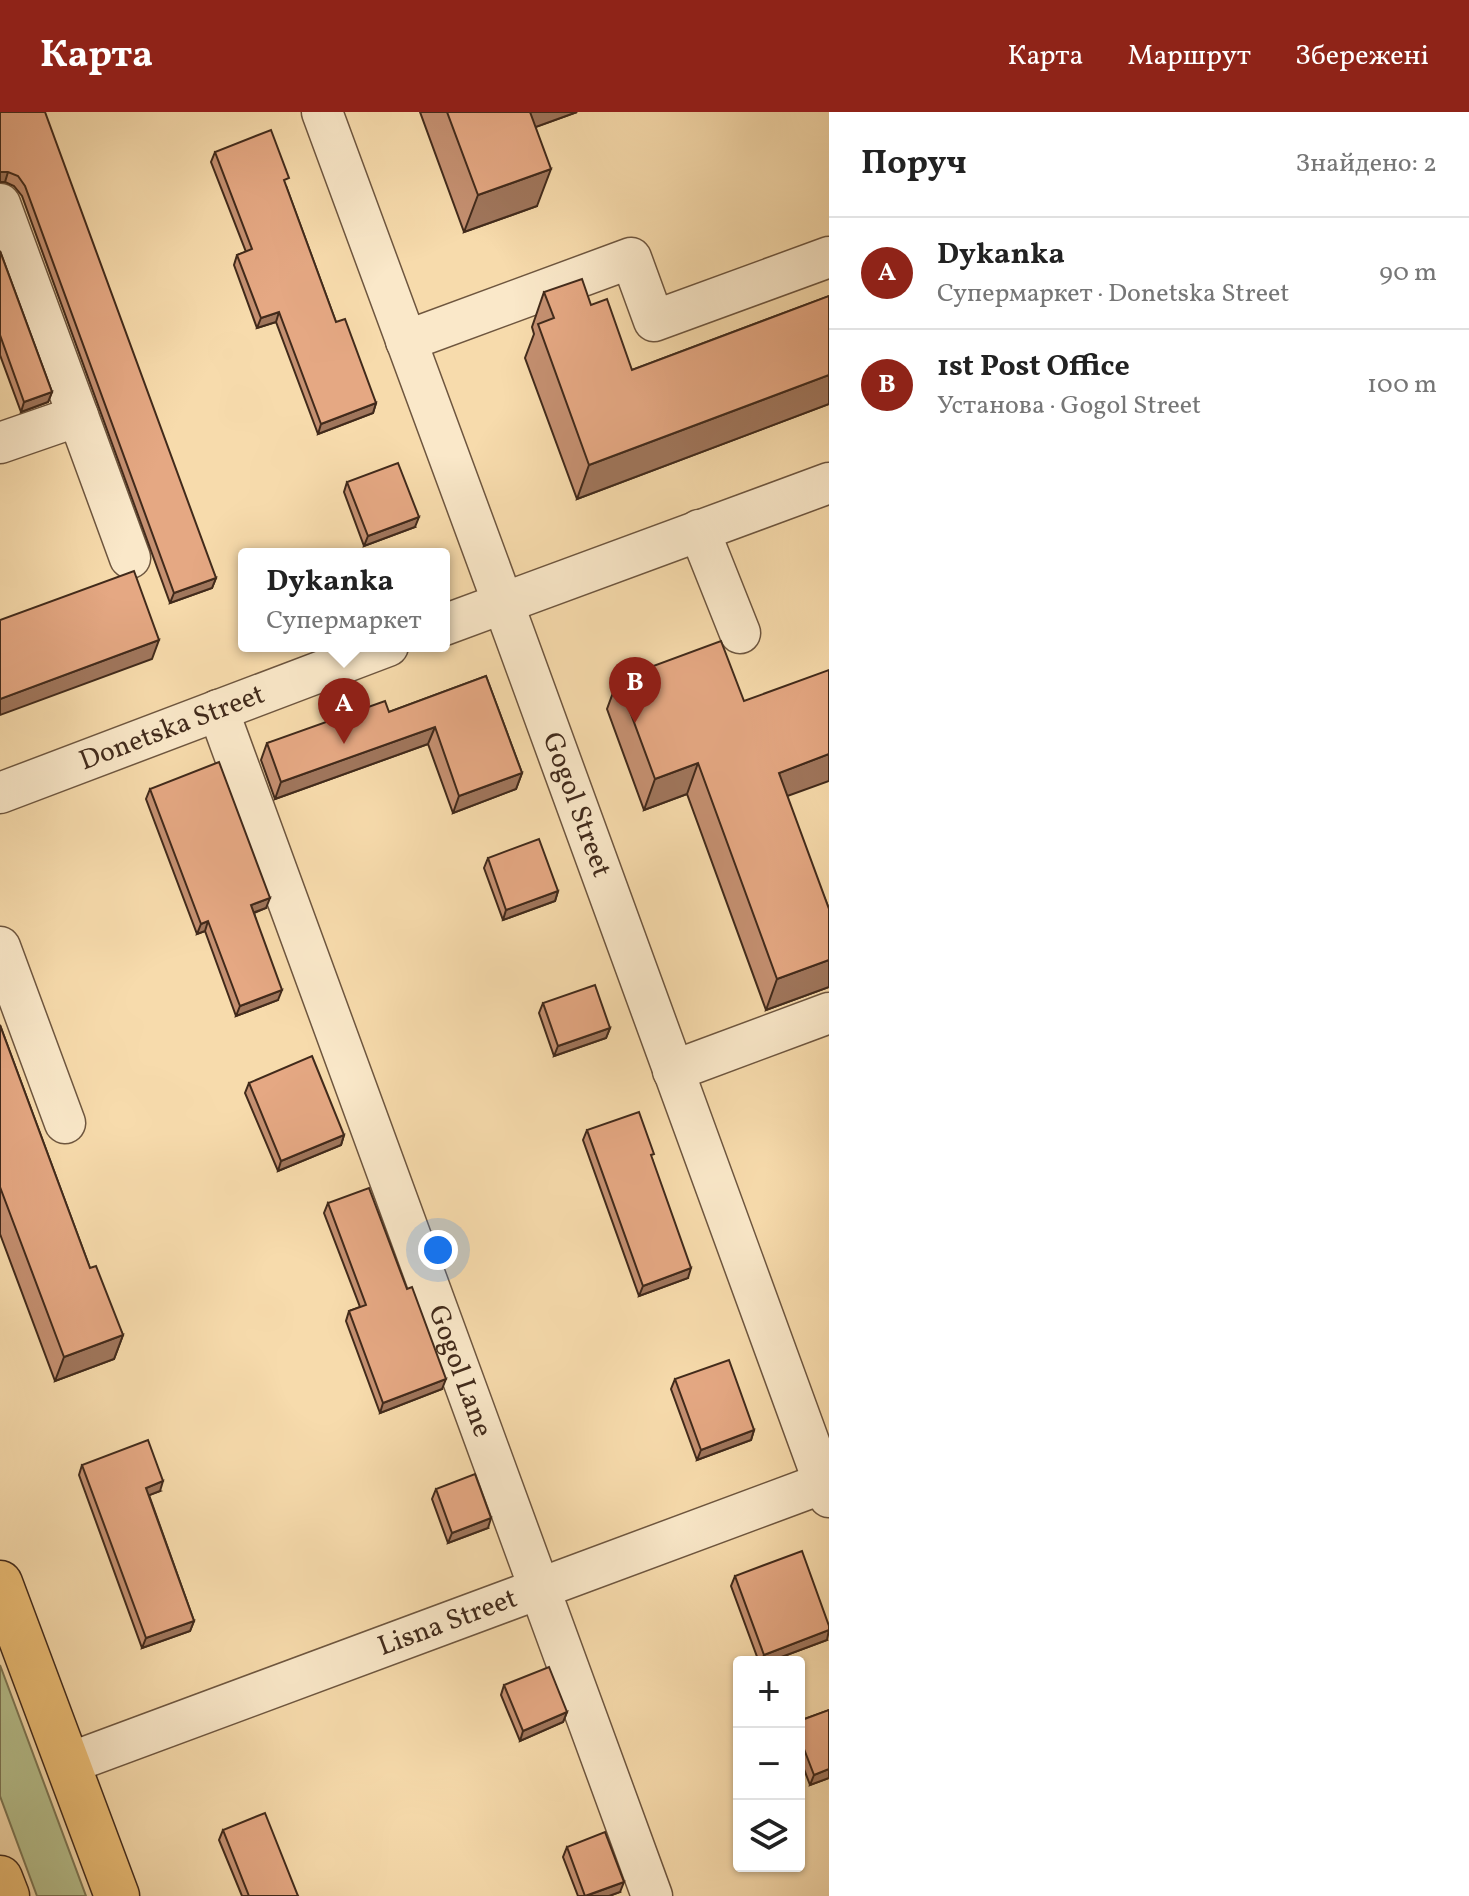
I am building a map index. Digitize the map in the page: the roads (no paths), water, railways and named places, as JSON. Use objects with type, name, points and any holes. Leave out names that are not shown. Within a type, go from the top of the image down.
[{"type":"main road","points":[[0,1583],[117,1896]]},
{"type":"main road","points":[[0,1878],[7,1896]]},
{"type":"street","name":"Gogol Street","points":[[322,112],[827,1487]]},
{"type":"street","points":[[0,204],[130,558]]},
{"type":"street","points":[[406,341],[631,258],[654,321],[829,257]]},
{"type":"street","points":[[0,443],[78,416]]},
{"type":"street","points":[[450,623],[829,483]]},
{"type":"street","points":[[699,530],[740,633]]},
{"type":"street","name":"Donetska Street","points":[[0,793],[372,652]]},
{"type":"street","name":"Gogol Lane","points":[[218,710],[652,1896]]},
{"type":"street","points":[[0,947],[65,1123]]},
{"type":"street","points":[[673,1071],[829,1013]]},
{"type":"street","name":"Lisna Street","points":[[67,1764],[539,1588],[827,1487]]},
{"type":"place","name":"1st Post Office","points":[[635,723]]},
{"type":"place","name":"Dykanka","points":[[344,744]]}]
